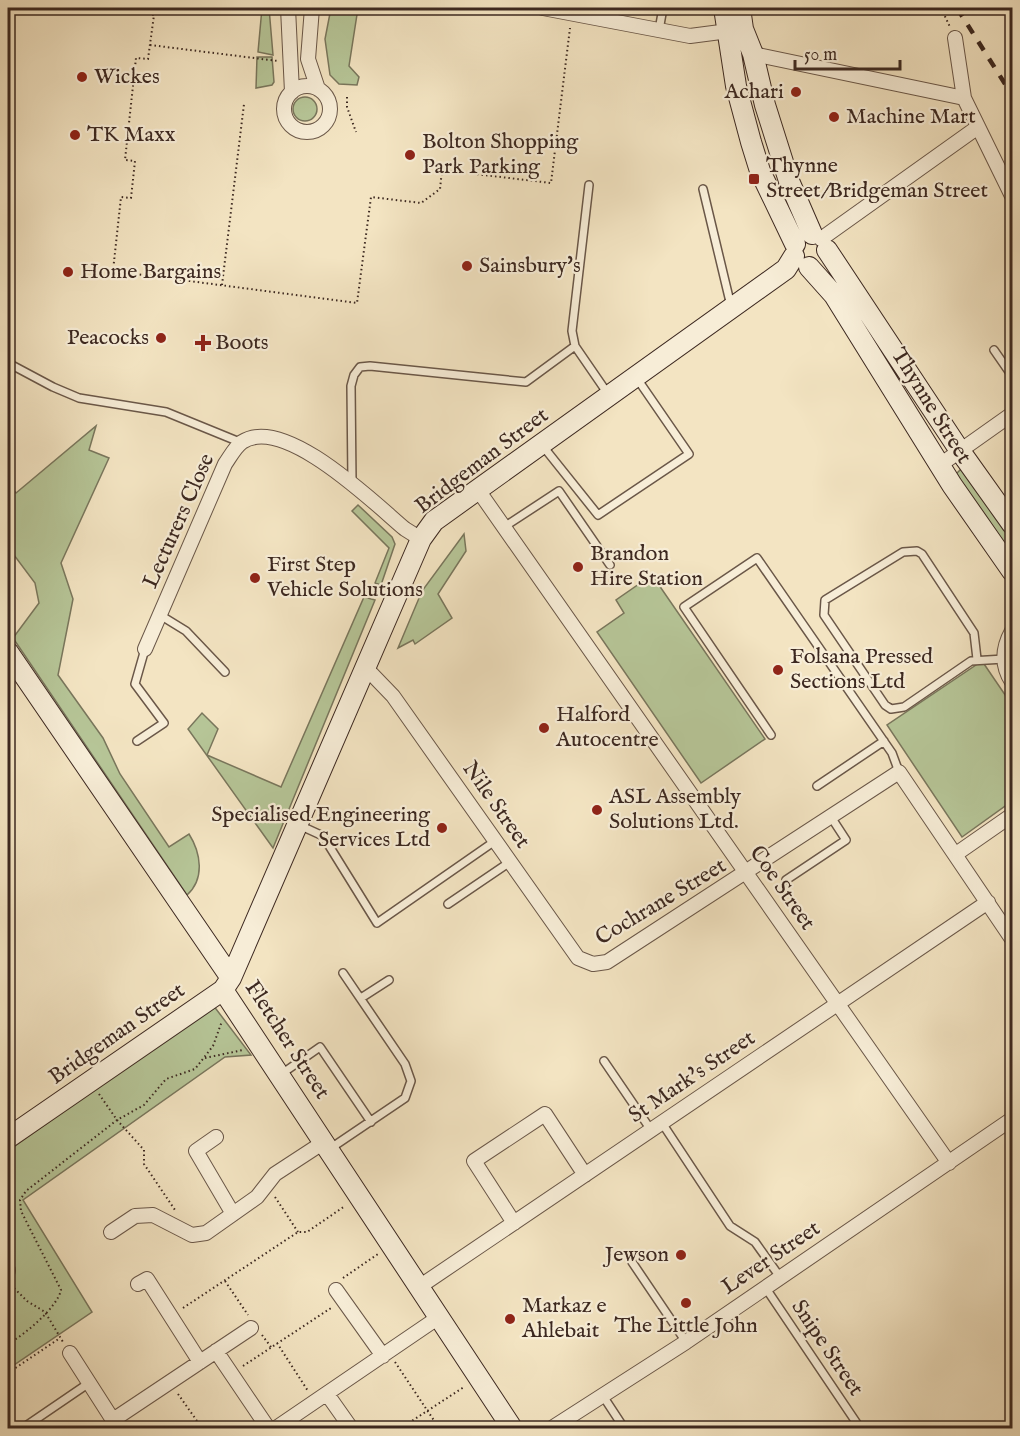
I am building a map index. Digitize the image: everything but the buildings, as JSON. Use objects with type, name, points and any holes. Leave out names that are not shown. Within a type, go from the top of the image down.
[{"type":"street","points":[[281,8],[289,27]]},
{"type":"street","points":[[288,8],[292,92],[285,105],[287,120],[296,129],[312,131],[324,125],[330,114],[328,100],[318,88],[308,59],[312,8]]},
{"type":"street","points":[[543,8],[572,13],[595,12],[690,36],[735,31]]},
{"type":"street","name":"Thynne Street","points":[[728,8],[735,31],[736,86],[754,152],[798,261],[834,295],[940,465],[1012,571]]},
{"type":"street","name":"Thynne Street","points":[[735,31],[753,54],[765,105],[789,181],[820,241],[960,452],[1012,524]]},
{"type":"street","points":[[955,38],[964,98],[1012,196]]},
{"type":"street","points":[[753,54],[964,98]]},
{"type":"street","points":[[292,92],[304,86],[318,88]]},
{"type":"street","points":[[820,241],[820,264],[798,261],[801,237],[820,241],[978,127]]},
{"type":"street","name":"Bridgeman Street","points":[[8,1138],[227,989],[421,539],[434,521],[798,261]]},
{"type":"street","points":[[940,465],[1012,414]]},
{"type":"street","name":"Lecturers Close","points":[[145,649],[225,464],[242,442],[257,437],[286,440],[309,452],[352,484],[405,529],[421,539]]},
{"type":"street","name":"Coe Street","points":[[478,490],[949,1163]]},
{"type":"street","points":[[1012,631],[1005,643],[1007,655],[1004,668],[1012,682]]},
{"type":"street","name":"Fletcher Street","points":[[9,654],[227,989],[263,1050],[512,1428]]},
{"type":"street","name":"Nile Street","points":[[365,667],[393,696],[578,958],[593,964]]},
{"type":"street","points":[[899,772],[1012,939]]},
{"type":"street","name":"Cochrane Street","points":[[593,964],[607,962],[746,874],[899,772]]},
{"type":"street","points":[[956,854],[1012,815]]},
{"type":"street","name":"St Mark's Street","points":[[420,1287],[988,902]]},
{"type":"street","points":[[514,1223],[474,1161],[545,1114],[585,1175]]},
{"type":"street","name":"Lever Street","points":[[552,1428],[686,1342],[1012,1119]]},
{"type":"street","points":[[216,1137],[196,1151],[233,1214]]},
{"type":"street","points":[[111,1232],[135,1216],[153,1215],[192,1235],[206,1233],[257,1197],[275,1174],[326,1145]]},
{"type":"street","points":[[138,1284],[147,1279],[200,1362]]},
{"type":"street","points":[[340,1295],[386,1354]]},
{"type":"street","points":[[216,1351],[274,1428],[439,1317]]},
{"type":"street","points":[[70,1353],[115,1424],[170,1382],[251,1328]]},
{"type":"street","points":[[321,1398],[351,1428]]},
{"type":"lane","points":[[659,30],[663,8]]},
{"type":"lane","points":[[589,186],[572,320],[575,346],[610,396]]},
{"type":"lane","points":[[703,189],[715,247],[732,308]]},
{"type":"lane","points":[[352,484],[351,386],[354,375],[360,367],[370,366],[526,382],[575,346]]},
{"type":"lane","points":[[994,350],[1012,376]]},
{"type":"lane","points":[[8,363],[79,398],[166,412],[242,442]]},
{"type":"lane","points":[[542,445],[598,515],[688,454],[636,377]]},
{"type":"lane","points":[[504,527],[559,491],[610,565]]},
{"type":"lane","points":[[977,659],[974,633],[922,554],[916,551],[903,552],[825,600],[824,615],[885,705],[891,709],[904,707],[977,659],[1007,655]]},
{"type":"lane","points":[[771,735],[684,607],[757,558],[892,753],[899,772]]},
{"type":"lane","points":[[160,615],[186,631],[225,672]]},
{"type":"lane","points":[[137,741],[164,723],[135,684],[145,649]]},
{"type":"lane","points":[[817,786],[884,741]]},
{"type":"lane","points":[[786,880],[846,840],[831,818]]},
{"type":"lane","points":[[297,824],[323,836],[377,923],[495,841]]},
{"type":"lane","points":[[448,904],[510,862]]},
{"type":"lane","points":[[326,1145],[371,1122],[405,1098],[411,1081],[405,1064],[344,973]]},
{"type":"lane","points":[[361,998],[389,980]]},
{"type":"lane","points":[[280,1075],[320,1047],[371,1122]]},
{"type":"lane","points":[[604,1061],[656,1126],[730,1226],[755,1242],[780,1277]]},
{"type":"lane","points":[[632,1262],[686,1342]]},
{"type":"lane","name":"Snipe Street","points":[[765,1287],[860,1428]]},
{"type":"lane","points":[[23,1428],[89,1383]]},
{"type":"lane","points":[[603,1396],[624,1428]]},
{"type":"path","points":[[145,8],[144,13],[154,15],[148,59],[136,58],[125,160],[135,161],[131,198],[121,197],[113,271],[357,303],[371,197],[421,203],[440,189],[442,170],[551,183],[572,13]]},
{"type":"path","points":[[468,8],[487,10],[487,8]]},
{"type":"path","points":[[941,8],[955,38]]},
{"type":"path","points":[[150,45],[290,62]]},
{"type":"path","points":[[347,96],[347,107],[356,132]]},
{"type":"path","points":[[222,285],[244,104]]},
{"type":"path","points":[[8,1344],[33,1326],[59,1299],[61,1290],[21,1211],[20,1200],[26,1191],[117,1120],[144,1105],[166,1079],[186,1074],[205,1058],[213,1046],[227,989]]},
{"type":"path","points":[[205,1058],[226,1052],[263,1050]]},
{"type":"path","points":[[91,1082],[117,1120],[144,1150],[144,1164],[192,1235]]},
{"type":"path","points":[[267,1184],[298,1232]]},
{"type":"path","points":[[171,1317],[298,1232],[307,1232],[360,1196]]},
{"type":"path","points":[[231,1373],[277,1343],[340,1295],[333,1285],[392,1245]]},
{"type":"path","points":[[8,1270],[11,1286],[27,1301],[45,1312],[70,1353]]},
{"type":"path","points":[[8,1373],[60,1337]]},
{"type":"path","points":[[277,1343],[321,1398]]},
{"type":"path","points":[[386,1354],[439,1428]]},
{"type":"path","points":[[401,1428],[478,1377]]},
{"type":"path","points":[[170,1382],[202,1428]]},
{"type":"green space","points":[[262,8],[269,8],[273,55],[258,52]]},
{"type":"green space","points":[[331,8],[358,8],[349,66],[359,77],[357,85],[339,84],[330,75],[325,39]]},
{"type":"green space","points":[[257,57],[272,57],[274,82],[272,85],[256,88]]},
{"type":"green space","points":[[305,97],[310,98],[316,104],[316,114],[310,120],[305,121],[300,120],[294,114],[293,109],[294,104],[300,98]]},
{"type":"green space","points":[[96,426],[89,450],[109,458],[61,563],[73,599],[58,675],[103,738],[120,774],[169,847],[189,834],[198,857],[199,874],[193,889],[187,895],[13,638],[39,603],[35,583],[8,547],[8,483],[16,493]]},
{"type":"green space","points":[[960,470],[966,470],[1012,539],[1012,560],[956,474]]},
{"type":"green space","points":[[358,505],[392,537],[395,544],[381,585],[375,583],[389,548],[352,511]]},
{"type":"green space","points":[[464,534],[466,551],[438,594],[452,618],[415,644],[413,640],[398,648],[422,591]]},
{"type":"green space","points":[[652,575],[765,739],[701,783],[597,632],[624,613],[616,600]]},
{"type":"green space","points":[[364,597],[375,600],[273,848],[188,729],[202,713],[218,729],[207,755],[281,787]]},
{"type":"green space","points":[[982,661],[1012,705],[1012,801],[962,837],[887,725]]},
{"type":"green space","points":[[213,1005],[251,1055],[225,1057],[23,1200],[92,1312],[8,1369],[8,1151]]},
{"type":"railway","points":[[957,8],[1012,95]]},
{"type":"place","name":"Wickes","points":[[82,77]]},
{"type":"place","name":"Achari","points":[[796,92]]},
{"type":"place","name":"Machine Mart","points":[[834,117]]},
{"type":"place","name":"TK Maxx","points":[[75,135]]},
{"type":"place","name":"Bolton Shopping Park Parking","points":[[410,155]]},
{"type":"place","name":"Thynne Street/Bridgeman Street","points":[[754,179]]},
{"type":"place","name":"Sainsbury's","points":[[467,266]]},
{"type":"place","name":"Home Bargains","points":[[68,272]]},
{"type":"place","name":"Peacocks","points":[[161,338]]},
{"type":"place","name":"Boots","points":[[203,343]]},
{"type":"place","name":"Brandon Hire Station","points":[[578,567]]},
{"type":"place","name":"First Step Vehicle Solutions","points":[[255,578]]},
{"type":"place","name":"Folsana Pressed Sections Ltd","points":[[778,670]]},
{"type":"place","name":"Halford Autocentre","points":[[544,728]]},
{"type":"place","name":"ASL Assembly Solutions Ltd.","points":[[597,810]]},
{"type":"place","name":"Specialised Engineering Services Ltd","points":[[442,828]]},
{"type":"place","name":"Jewson","points":[[681,1255]]},
{"type":"place","name":"The Little John","points":[[686,1303]]},
{"type":"place","name":"Markaz e Ahlebait","points":[[510,1319]]}]
